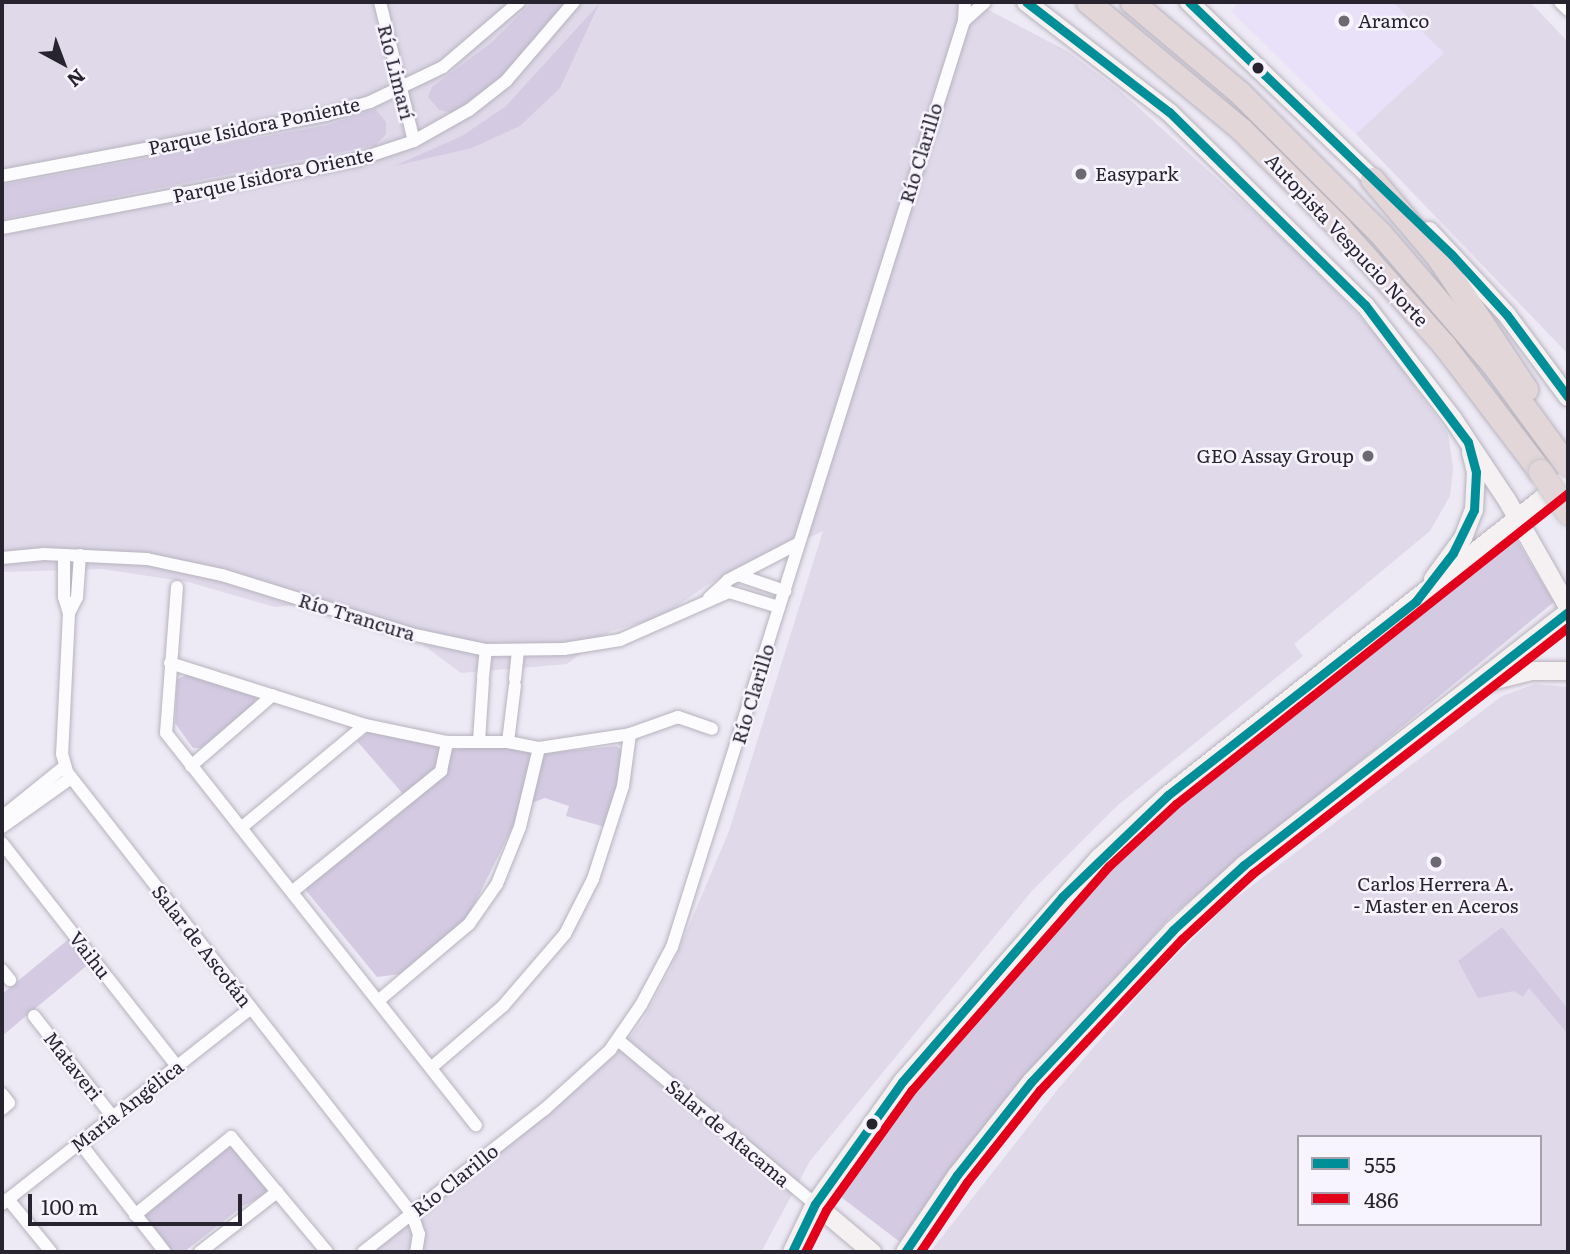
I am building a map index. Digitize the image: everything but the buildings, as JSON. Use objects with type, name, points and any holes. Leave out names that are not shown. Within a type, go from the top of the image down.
[{"type":"highway","name":"Autopista Vespucio Norte","points":[[1088,2],[1242,130],[1331,218],[1444,345],[1540,471],[1568,513]]},
{"type":"highway","name":"Autopista Vespucio Norte","points":[[1132,2],[1230,84],[1345,195],[1454,317],[1562,461]]},
{"type":"highway","points":[[1372,178],[1489,328],[1518,373],[1562,461]]},
{"type":"street","name":"Río Limarí","points":[[380,2],[398,89],[414,141]]},
{"type":"street","name":"Parque Isidora Poniente","points":[[2,176],[326,115],[398,89],[458,56],[519,2]]},
{"type":"street","name":"Parque Isidora Oriente","points":[[2,228],[354,161],[414,141],[452,121],[506,81],[574,2]]},
{"type":"street","name":"Río Clarillo","points":[[363,1252],[555,1101],[618,1040],[653,985],[681,926],[964,22],[965,2]]},
{"type":"street","name":"Río Clarillo","points":[[964,22],[985,2]]},
{"type":"street","points":[[905,1252],[1008,1110],[1144,959],[1244,864],[1568,609],[1519,520],[1468,442],[1387,331],[1289,225],[1170,111],[1026,2]]},
{"type":"street","points":[[1560,2],[1568,10]]},
{"type":"street","points":[[1198,4],[1480,284],[1568,397]]},
{"type":"street","points":[[1416,601],[1453,553],[1474,510],[1476,472],[1468,442]]},
{"type":"street","points":[[792,1252],[815,1204],[925,1052],[1100,857],[1168,795],[1519,520],[1562,461]]},
{"type":"street","name":"Río Trancura","points":[[2,558],[80,555],[147,559],[222,575],[411,634],[486,650],[519,652],[621,640],[670,622],[706,601],[737,575],[799,543]]},
{"type":"street","points":[[2,827],[67,772],[69,612],[64,597],[65,555]]},
{"type":"street","points":[[69,612],[77,597],[80,555]]},
{"type":"street","points":[[737,575],[785,591]]},
{"type":"street","points":[[177,587],[166,733],[476,1125]]},
{"type":"street","name":"Río Trancura","points":[[706,601],[735,592],[779,607]]},
{"type":"street","points":[[479,741],[486,650]]},
{"type":"street","points":[[509,742],[519,652]]},
{"type":"street","points":[[170,663],[365,724],[447,743],[509,742],[539,748],[630,734],[678,717],[712,729]]},
{"type":"street","points":[[1476,684],[1531,671],[1568,671]]},
{"type":"street","points":[[191,766],[273,695]]},
{"type":"street","points":[[241,828],[365,724]]},
{"type":"street","points":[[432,1067],[503,1006],[565,934],[593,879],[623,786],[630,734]]},
{"type":"street","points":[[293,891],[441,771],[447,743]]},
{"type":"street","points":[[378,1001],[469,925],[497,884],[520,827],[539,748]]},
{"type":"street","points":[[2,817],[67,772]]},
{"type":"street","name":"Salar de Ascotán","points":[[67,772],[412,1214]]},
{"type":"street","name":"Vaihu","points":[[2,843],[177,1066]]},
{"type":"street","name":"María Angélica","points":[[5,1201],[251,1008]]},
{"type":"street","name":"Mataveri","points":[[34,1016],[113,1117]]},
{"type":"street","name":"Salar de Atacama","points":[[618,1040],[872,1252]]},
{"type":"street","points":[[2,1094],[9,1103],[2,1109]]},
{"type":"street","points":[[135,1215],[231,1137],[327,1252]]},
{"type":"street","points":[[80,1143],[165,1252]]},
{"type":"street","points":[[200,1252],[277,1192]]},
{"type":"street","points":[[5,1201],[51,1252]]},
{"type":"street","points":[[412,1214],[419,1234],[416,1252]]},
{"type":"shaded area","points":[[2,2],[973,2],[1067,51],[1119,90],[1305,258],[1380,339],[1448,433],[1453,468],[1450,496],[1430,531],[1294,644],[1303,656],[1118,805],[1031,892],[810,1161],[761,1252],[368,1252],[570,1094],[618,1052],[643,1020],[672,966],[729,831],[823,531],[707,585],[660,618],[611,631],[567,664],[461,673],[407,633],[315,603],[275,607],[188,582],[102,569],[2,572]]},
{"type":"shaded area","points":[[532,2],[567,2],[508,75],[453,113],[439,110],[428,97],[432,87],[491,43]]},
{"type":"shaded area","points":[[1239,2],[1393,2],[1445,53],[1356,134],[1231,11]]},
{"type":"shaded area","points":[[1393,2],[1530,2],[1568,42],[1568,354],[1356,134],[1444,53]]},
{"type":"shaded area","points":[[599,4],[560,88],[520,126],[472,148],[394,166],[462,136],[506,106]]},
{"type":"shaded area","points":[[375,109],[386,122],[386,134],[376,145],[2,219],[2,185],[328,125]]},
{"type":"shaded area","points":[[1516,539],[1554,602],[1170,917],[969,1145],[900,1242],[837,1194],[912,1085],[1112,857]]},
{"type":"shaded area","points":[[196,671],[257,695],[254,704],[201,748],[193,748],[175,723],[177,679]]},
{"type":"shaded area","points":[[1535,684],[1568,687],[1568,1252],[930,1252],[1058,1089],[1153,978],[1228,904],[1502,696]]},
{"type":"shaded area","points":[[376,727],[452,750],[503,743],[534,754],[617,746],[625,755],[605,827],[566,816],[569,806],[545,798],[523,806],[468,917],[400,974],[377,977],[304,888],[410,802],[357,741]]},
{"type":"shaded area","points":[[1502,927],[1568,1009],[1568,1034],[1529,988],[1523,997],[1514,991],[1478,998],[1458,961]]},
{"type":"shaded area","points":[[70,938],[90,963],[2,1036],[2,994]]},
{"type":"shaded area","points":[[225,1147],[234,1147],[266,1187],[266,1194],[243,1206],[184,1252],[172,1252],[142,1215]]},
{"type":"transit line","name":"555","points":[[792,1252],[815,1204],[902,1082],[1062,897],[1168,795],[1416,601],[1453,553],[1474,510],[1476,472],[1468,442],[1365,305],[1169,112],[1026,2]]},
{"type":"transit line","name":"555","points":[[1189,2],[1452,255],[1507,315],[1568,397]]},
{"type":"transit line","name":"486","points":[[805,1252],[826,1210],[912,1090],[1109,866],[1176,804],[1568,493]]},
{"type":"transit line","name":"555","points":[[905,1252],[957,1175],[1031,1082],[1173,930],[1244,865],[1568,612]]},
{"type":"transit line","name":"486","points":[[920,1252],[967,1182],[1040,1090],[1182,939],[1252,874],[1568,627]]},
{"type":"place","name":"Aramco","points":[[1344,21]]},
{"type":"place","name":"Easypark","points":[[1081,174]]},
{"type":"place","name":"GEO Assay Group","points":[[1368,456]]},
{"type":"place","name":"Carlos Herrera A. - Master en Aceros","points":[[1436,862]]}]
